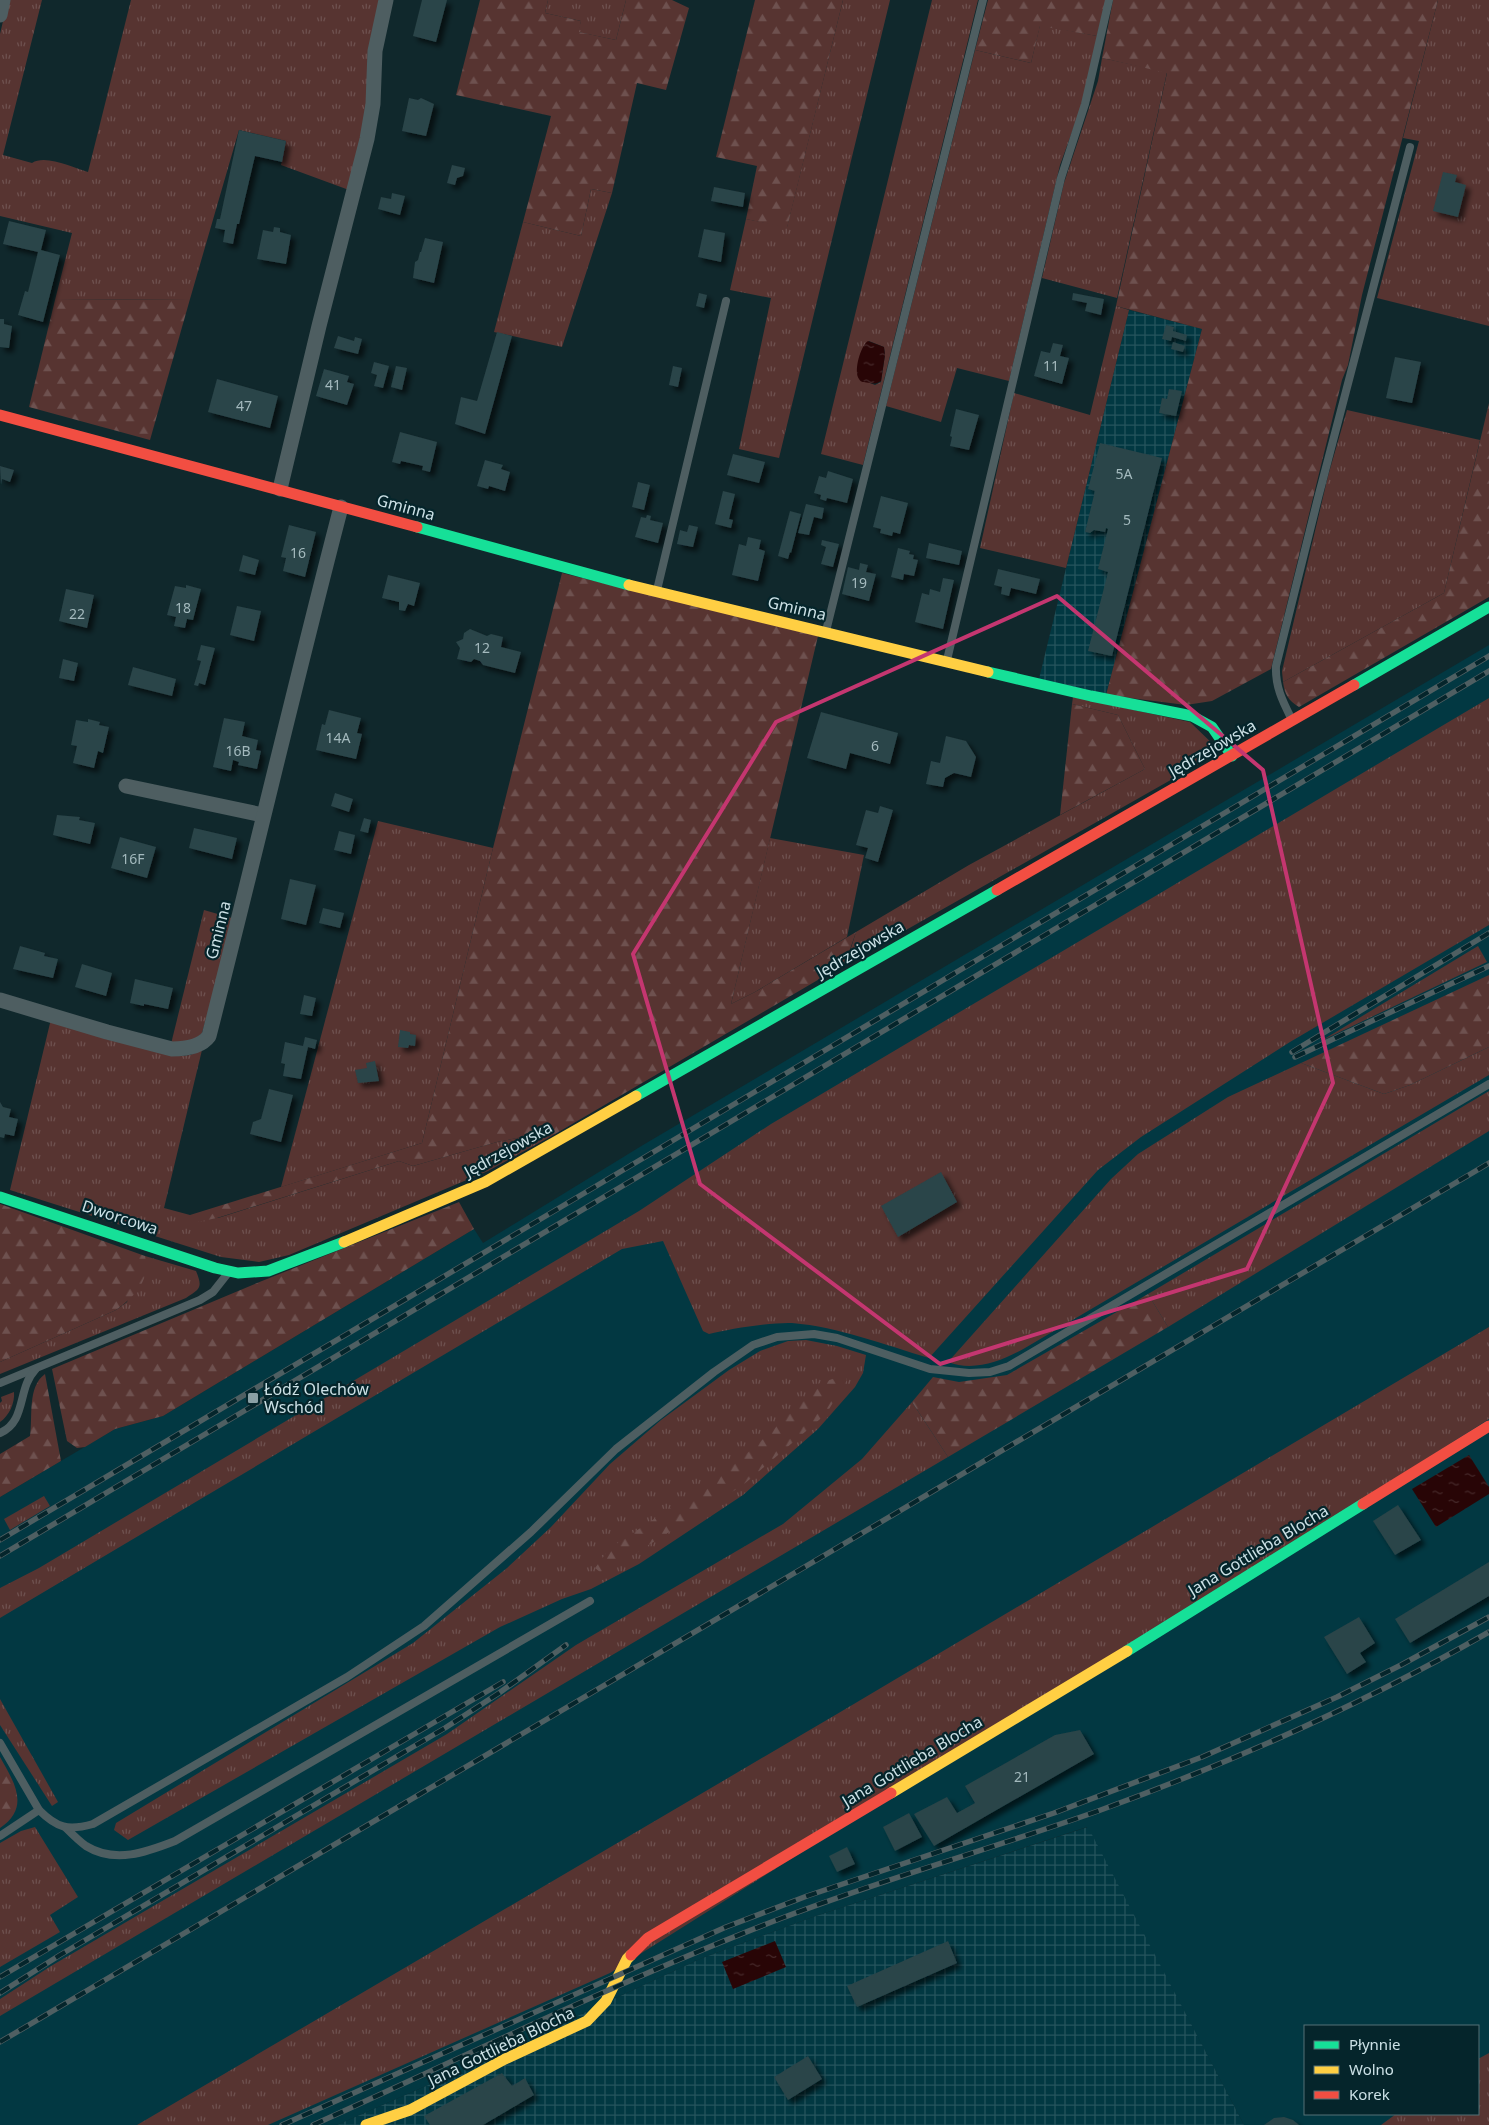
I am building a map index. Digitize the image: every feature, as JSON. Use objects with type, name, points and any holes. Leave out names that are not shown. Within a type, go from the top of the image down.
[{"type":"street","points":[[0,15],[4,0]]},
{"type":"street","points":[[280,489],[367,139],[373,104],[375,51],[386,0]]},
{"type":"street","name":"Gminna","points":[[0,415],[657,592],[1091,696],[1192,716],[1215,728],[1232,756]]},
{"type":"street","name":"Gminna","points":[[0,1000],[172,1049],[195,1046],[204,1042],[208,1036],[232,950],[341,507]]},
{"type":"street","name":"Jędrzejowska","points":[[229,1271],[249,1274],[278,1267],[346,1241],[485,1182],[1232,756],[1489,607]]},
{"type":"street","points":[[126,786],[264,815]]},
{"type":"street","name":"Dworcowa","points":[[0,1197],[229,1271]]},
{"type":"street","name":"Jana Gottlieba Blocha","points":[[366,2125],[410,2110],[505,2059],[587,2021],[606,2001],[627,1960],[648,1938],[1057,1694],[1489,1426]]},
{"type":"lane","points":[[825,633],[983,0]]},
{"type":"lane","points":[[946,662],[1061,178],[1085,104],[1109,0]]},
{"type":"lane","points":[[1292,721],[1281,698],[1276,680],[1276,666],[1410,147]]},
{"type":"lane","points":[[657,592],[726,301]]},
{"type":"lane","points":[[66,1828],[79,1828],[106,1818],[388,1652],[424,1626],[531,1532],[616,1449],[714,1372],[753,1345],[777,1337],[814,1334],[837,1338],[930,1369],[969,1373],[990,1372],[1009,1366],[1489,1084]]},
{"type":"lane","points":[[0,1383],[200,1300],[213,1292],[229,1271]]},
{"type":"lane","points":[[0,1434],[12,1425],[17,1417],[26,1382],[36,1368]]},
{"type":"lane","points":[[0,1743],[39,1810],[48,1820],[66,1828],[86,1845],[101,1853],[123,1855],[144,1853],[175,1841],[590,1601]]},
{"type":"lane","points":[[0,1836],[39,1810]]},
{"type":"highlighted area","points":[[1057,596],[1263,770],[1333,1083],[1247,1269],[940,1364],[700,1184],[633,954],[776,722]]},
{"type":"shaded area","points":[[1129,310],[1202,329],[1106,695],[1039,679]]},
{"type":"shaded area","points":[[1489,645],[1489,2080],[1479,2085],[1479,2025],[1304,2025],[1304,2115],[1427,2115],[1409,2125],[1244,2125],[1087,1827],[813,1917],[700,1959],[433,2083],[337,2125],[0,2125],[0,1497],[115,1429],[163,1416],[474,1229],[483,1243],[643,1145]]},
{"type":"shaded area","points":[[1088,1827],[1244,2125],[337,2125],[433,2083],[700,1959],[813,1917]]},
{"type":"green space","points":[[8,0],[42,0],[3,155],[32,163],[45,160],[52,161],[88,172],[131,0],[381,0],[366,116],[349,190],[281,165],[286,141],[239,130],[190,299],[55,300],[72,233],[0,216],[0,34]]},
{"type":"green space","points":[[480,0],[548,0],[545,13],[581,21],[579,32],[616,40],[626,0],[672,0],[689,8],[666,90],[637,83],[612,193],[591,189],[581,236],[523,222],[551,116],[456,95]]},
{"type":"green space","points":[[548,0],[626,0],[616,40],[578,32],[581,21],[545,13]]},
{"type":"green space","points":[[755,0],[843,0],[787,228],[746,219],[757,166],[716,157]]},
{"type":"green space","points":[[843,0],[890,0],[779,458],[739,449],[771,298],[730,290],[746,219],[787,227]]},
{"type":"green space","points":[[932,0],[978,0],[863,465],[821,454]],"holes":[[[869,341],[884,347],[885,355],[881,382],[875,385],[870,383]]]},
{"type":"green space","points":[[988,0],[1106,0],[1097,36],[1040,26],[1031,63],[975,50]]},
{"type":"green space","points":[[1113,0],[1438,0],[1362,295],[1348,365],[1342,380],[1271,669],[1212,701],[1186,705],[1106,695],[1202,329],[1116,306],[1167,73],[1102,58]]},
{"type":"green space","points":[[1438,0],[1489,0],[1489,326],[1377,298],[1419,141],[1403,138]]},
{"type":"green space","points":[[1040,25],[1097,36],[1094,58],[1079,113],[1060,165],[1009,381],[957,368],[941,422],[886,406],[975,50],[1031,63]]},
{"type":"green space","points":[[1102,58],[1167,72],[1117,298],[1042,278],[1064,183],[1098,81]]},
{"type":"green space","points":[[591,189],[612,193],[562,347],[494,332],[523,222],[581,236]]},
{"type":"green space","points":[[190,299],[150,440],[29,407],[55,300]]},
{"type":"green space","points":[[1116,306],[1129,310],[1066,568],[980,548],[1014,393],[1090,415]]},
{"type":"green space","points":[[1489,403],[1489,597],[1299,707],[1288,697],[1283,682],[1444,593]]},
{"type":"green space","points":[[1347,410],[1480,440],[1444,593],[1283,682],[1282,671],[1328,476]]},
{"type":"green space","points":[[562,573],[818,636],[731,1004],[755,992],[856,932],[845,964],[550,1137],[538,1134],[497,1142],[413,1166],[399,1161],[217,1218],[197,1222],[190,1219],[190,1215],[422,1143]]},
{"type":"green space","points":[[1073,697],[1190,722],[1219,750],[1213,756],[846,964],[856,932],[969,865],[1145,769],[1118,715],[1072,704]]},
{"type":"green space","points":[[1489,698],[1489,925],[1290,1042],[1141,1137],[1098,1170],[929,1358],[844,1332],[792,1323],[751,1326],[709,1334],[703,1331],[663,1241],[622,1249],[0,1618],[0,1588],[39,1568],[639,1211],[771,1124]]},
{"type":"green space","points":[[1072,704],[1118,715],[1145,769],[1060,815]]},
{"type":"green space","points":[[378,821],[493,848],[422,1143],[281,1187]]},
{"type":"green space","points":[[770,838],[864,855],[847,937],[755,992],[731,1004]]},
{"type":"green space","points":[[204,910],[235,919],[202,1033],[195,1040],[171,1044]]},
{"type":"green space","points":[[1478,946],[1487,962],[1321,1041]]},
{"type":"green space","points":[[1489,975],[1489,1047],[1410,1085],[1384,1094],[1301,1063]]},
{"type":"green space","points":[[51,1019],[180,1056],[190,1055],[202,1050],[164,1208],[190,1215],[190,1219],[218,1218],[399,1161],[413,1166],[497,1142],[538,1134],[550,1137],[488,1171],[289,1255],[259,1262],[221,1257],[10,1190]]},
{"type":"green space","points":[[1489,1047],[1489,1075],[1025,1348],[988,1364],[968,1366],[948,1362],[1111,1179],[1138,1154],[1228,1097],[1301,1063],[1384,1094],[1410,1085]]},
{"type":"green space","points":[[1489,1091],[1489,1131],[1168,1327],[1148,1294]]},
{"type":"green space","points":[[459,1202],[474,1229],[163,1416],[115,1429],[85,1447],[77,1448],[67,1441],[52,1369],[262,1281]]},
{"type":"green space","points":[[0,1204],[145,1256],[146,1273],[140,1287],[135,1294],[116,1310],[0,1362]]},
{"type":"green space","points":[[145,1256],[196,1271],[200,1285],[199,1288],[186,1298],[0,1374],[0,1362],[116,1310],[127,1302]]},
{"type":"green space","points":[[1148,1294],[1168,1327],[948,1457],[912,1402],[933,1377],[959,1382],[1007,1375]]},
{"type":"green space","points":[[1489,1327],[1489,1419],[610,1973],[268,2125],[137,2125],[837,1714]]},
{"type":"green space","points":[[806,1340],[837,1346],[866,1355],[863,1373],[855,1387],[818,1429],[743,1495],[639,1564],[591,1589],[562,1599],[500,1627],[128,1840],[114,1830],[116,1823],[413,1643],[507,1568],[551,1527],[610,1464],[661,1420],[729,1370],[760,1351],[788,1341]]},
{"type":"green space","points":[[45,1374],[61,1461],[0,1497],[0,1454],[30,1436],[33,1394],[35,1386]]},
{"type":"green space","points":[[844,1375],[847,1380],[826,1414],[743,1485],[614,1567],[600,1572],[595,1568],[610,1548],[724,1473],[769,1434],[818,1384]]},
{"type":"green space","points":[[14,1392],[11,1409],[0,1422],[1,1397]]},
{"type":"green space","points":[[912,1402],[948,1457],[0,2016],[0,1999],[51,1966],[447,1734],[576,1645],[783,1524],[862,1459]]},
{"type":"green space","points":[[44,1496],[50,1506],[10,1530],[4,1519]]},
{"type":"green space","points":[[0,1699],[58,1802],[52,1806],[0,1725]]},
{"type":"green space","points":[[0,1757],[14,1785],[17,1803],[15,1812],[0,1828]]},
{"type":"green space","points":[[35,1827],[78,1897],[50,1915],[60,1932],[0,1967],[0,1843],[21,1831]]},
{"type":"green space","points":[[1489,2053],[1489,2125],[1381,2125],[1395,2115],[1479,2115],[1479,2058]]},
{"type":"water","points":[[868,341],[884,347],[885,355],[881,381],[876,384],[862,382],[857,375],[859,358],[865,343]]},
{"type":"water","points":[[1469,1455],[1489,1487],[1489,1494],[1436,1527],[1412,1489]]},
{"type":"water","points":[[775,1941],[786,1967],[733,1989],[722,1962]]},
{"type":"building","points":[[422,0],[447,0],[436,42],[413,36]]},
{"type":"building","points":[[409,98],[418,100],[421,98],[434,104],[426,136],[402,131]]},
{"type":"building","points":[[239,130],[286,141],[282,162],[255,156],[233,244],[223,242],[225,230],[215,228],[217,219],[220,219]]},
{"type":"building","points":[[452,165],[465,168],[463,176],[457,178],[455,185],[447,183]]},
{"type":"building","points":[[1443,172],[1457,175],[1455,182],[1466,185],[1458,217],[1433,211]]},
{"type":"building","points":[[714,187],[745,193],[743,207],[711,201]]},
{"type":"building","points":[[392,193],[405,196],[400,215],[378,209],[381,197],[391,199]]},
{"type":"building","points":[[9,221],[46,230],[41,250],[60,255],[43,322],[18,315],[25,291],[28,292],[38,252],[3,244]]},
{"type":"building","points":[[274,227],[280,228],[280,232],[291,235],[286,264],[257,259],[263,230],[273,232]]},
{"type":"building","points":[[704,229],[725,233],[721,262],[698,257]]},
{"type":"building","points":[[425,238],[443,242],[434,283],[413,278],[415,262],[418,260]]},
{"type":"building","points":[[699,293],[707,295],[704,308],[696,306]]},
{"type":"building","points":[[1073,293],[1104,299],[1101,315],[1085,311],[1087,303],[1072,300]]},
{"type":"building","points":[[0,319],[4,319],[4,324],[12,326],[9,348],[0,347]]},
{"type":"building","points":[[1166,325],[1174,327],[1173,331],[1187,335],[1186,341],[1172,337],[1171,341],[1162,339]]},
{"type":"building","points":[[497,332],[512,336],[485,434],[455,424],[461,397],[477,401]]},
{"type":"building","points":[[338,336],[354,341],[355,337],[362,339],[358,354],[334,348]]},
{"type":"building","points":[[1173,342],[1185,346],[1183,352],[1171,349]]},
{"type":"building","points":[[1053,343],[1063,345],[1060,356],[1069,358],[1062,384],[1034,376],[1041,351],[1050,353]]},
{"type":"building","points":[[1395,357],[1421,362],[1412,403],[1386,398]]},
{"type":"building","points":[[374,362],[389,366],[383,388],[374,386],[377,375],[371,373]]},
{"type":"building","points":[[396,366],[407,368],[402,390],[391,387]]},
{"type":"building","points":[[673,366],[682,368],[678,387],[669,385]]},
{"type":"building","points":[[324,369],[349,376],[347,382],[354,384],[347,405],[316,396]]},
{"type":"building","points":[[217,379],[278,396],[270,428],[208,412]]},
{"type":"building","points":[[1169,389],[1182,391],[1176,416],[1159,413],[1162,398],[1167,399]]},
{"type":"building","points":[[956,409],[979,415],[969,450],[950,446],[952,437],[950,436]]},
{"type":"building","points":[[400,432],[437,442],[430,472],[422,470],[423,466],[401,461],[400,464],[392,462]]},
{"type":"building","points":[[1100,443],[1162,458],[1112,656],[1088,651],[1108,572],[1098,569],[1108,529],[1106,528],[1105,532],[1094,530],[1090,533],[1085,532],[1095,491],[1088,489]]},
{"type":"building","points":[[733,454],[765,462],[759,483],[727,475]]},
{"type":"building","points":[[485,460],[503,465],[501,469],[510,472],[505,491],[489,486],[488,489],[477,486]]},
{"type":"building","points":[[0,466],[14,470],[10,482],[2,479],[1,485]]},
{"type":"building","points":[[828,471],[853,479],[847,503],[827,498],[826,501],[820,499],[821,495],[814,493],[819,476],[826,478]]},
{"type":"building","points":[[638,482],[650,485],[644,510],[632,507]]},
{"type":"building","points":[[723,491],[735,494],[729,519],[733,520],[731,528],[715,524]]},
{"type":"building","points":[[881,496],[908,503],[900,534],[893,532],[892,536],[880,533],[881,529],[873,527]]},
{"type":"building","points":[[806,504],[824,508],[822,519],[814,517],[809,535],[798,533]]},
{"type":"building","points":[[790,511],[801,514],[788,559],[778,556]]},
{"type":"building","points":[[647,515],[651,516],[650,520],[663,523],[658,543],[635,537],[641,517],[646,518]]},
{"type":"building","points":[[289,525],[316,532],[305,577],[283,571],[286,558],[281,557]]},
{"type":"building","points":[[689,525],[698,527],[693,547],[677,544],[680,530],[687,532]]},
{"type":"building","points":[[748,537],[761,540],[759,549],[765,551],[758,581],[732,575],[739,544],[746,546]]},
{"type":"building","points":[[822,540],[839,544],[833,567],[821,564],[826,547],[821,545]]},
{"type":"building","points":[[929,543],[962,551],[959,565],[926,558]]},
{"type":"building","points":[[898,548],[910,551],[909,554],[914,555],[913,559],[918,560],[914,576],[904,574],[903,580],[891,577]]},
{"type":"building","points":[[243,555],[259,560],[255,575],[239,571]]},
{"type":"building","points":[[860,563],[868,565],[866,572],[876,574],[869,601],[842,594],[848,567],[859,570]]},
{"type":"building","points":[[998,569],[1040,579],[1036,594],[1011,588],[1009,596],[1001,594],[1002,587],[994,585]]},
{"type":"building","points":[[388,575],[420,583],[414,606],[408,604],[405,611],[399,610],[399,602],[382,598]]},
{"type":"building","points":[[943,578],[954,580],[943,629],[915,622],[922,593],[929,595],[930,589],[940,592]]},
{"type":"building","points":[[186,585],[201,589],[193,620],[187,619],[185,628],[174,626],[176,617],[167,615],[175,586],[186,588]]},
{"type":"building","points":[[66,589],[94,595],[87,628],[59,621]]},
{"type":"building","points":[[237,606],[261,611],[254,641],[230,635]]},
{"type":"building","points":[[470,629],[487,636],[491,634],[503,637],[501,647],[521,652],[515,673],[483,665],[480,661],[474,659],[471,662],[457,659],[460,648],[456,642],[463,639],[464,633]]},
{"type":"building","points":[[201,645],[215,648],[205,685],[199,683],[198,686],[194,685],[201,661],[197,660]]},
{"type":"building","points":[[63,659],[78,663],[74,681],[59,678]]},
{"type":"building","points":[[133,667],[176,679],[172,696],[128,685]]},
{"type":"building","points":[[329,710],[361,718],[357,733],[362,734],[356,759],[316,750],[322,724],[325,725]]},
{"type":"building","points":[[821,712],[898,733],[890,764],[850,753],[846,769],[807,758]]},
{"type":"building","points":[[224,718],[245,722],[242,736],[258,740],[256,750],[261,751],[257,769],[238,765],[239,762],[233,760],[231,771],[213,767]]},
{"type":"building","points":[[88,719],[100,722],[99,725],[109,727],[103,753],[98,751],[94,768],[73,763],[77,746],[71,745],[76,720],[88,722]]},
{"type":"building","points":[[946,736],[966,741],[976,757],[971,777],[954,773],[945,778],[943,787],[926,784],[931,761],[940,763]]},
{"type":"building","points":[[335,793],[353,799],[349,812],[331,806]]},
{"type":"building","points":[[880,806],[893,810],[878,862],[865,858],[868,848],[856,845],[866,810],[878,813]]},
{"type":"building","points":[[57,815],[80,817],[79,820],[95,823],[90,844],[53,835]]},
{"type":"building","points":[[364,818],[371,820],[368,833],[360,831]]},
{"type":"building","points":[[194,828],[237,838],[232,859],[189,848]]},
{"type":"building","points":[[339,831],[355,835],[351,854],[334,850]]},
{"type":"building","points":[[120,837],[156,847],[147,878],[111,868]]},
{"type":"building","points":[[290,879],[316,885],[306,925],[281,919]]},
{"type":"building","points":[[323,908],[344,913],[340,928],[319,923]]},
{"type":"building","points":[[20,946],[45,953],[44,956],[58,959],[53,978],[13,969]]},
{"type":"building","points":[[82,964],[112,973],[106,996],[75,987]]},
{"type":"building","points":[[135,979],[173,988],[168,1009],[130,1003]]},
{"type":"building","points":[[304,995],[316,998],[312,1016],[300,1014]]},
{"type":"building","points":[[400,1030],[416,1035],[415,1046],[409,1045],[408,1048],[398,1047]]},
{"type":"building","points":[[305,1037],[317,1040],[315,1049],[308,1047],[301,1079],[283,1076],[285,1064],[281,1063],[285,1042],[303,1046]]},
{"type":"building","points":[[375,1061],[379,1081],[358,1083],[355,1070],[367,1068],[366,1063]]},
{"type":"building","points":[[269,1089],[293,1095],[281,1142],[250,1134],[253,1122],[261,1119]]},
{"type":"building","points":[[0,1102],[3,1107],[11,1109],[9,1117],[18,1119],[14,1136],[5,1134],[4,1138],[0,1137]]},
{"type":"building","points":[[941,1172],[957,1202],[898,1237],[881,1206]]},
{"type":"building","points":[[1398,1505],[1421,1540],[1395,1555],[1373,1521]]},
{"type":"building","points":[[1489,1562],[1489,1596],[1410,1643],[1395,1619]]},
{"type":"building","points":[[1359,1617],[1375,1643],[1360,1653],[1366,1662],[1347,1674],[1324,1637]]},
{"type":"building","points":[[1080,1730],[1094,1754],[934,1846],[914,1814],[947,1797],[957,1813],[975,1803],[965,1786],[1055,1735]]},
{"type":"building","points":[[909,1813],[922,1837],[895,1851],[883,1827]]},
{"type":"building","points":[[847,1847],[855,1864],[837,1872],[829,1856]]},
{"type":"building","points":[[948,1941],[957,1963],[857,2007],[847,1986]]},
{"type":"building","points":[[808,2056],[822,2079],[788,2100],[774,2077]]},
{"type":"building","points":[[502,2073],[512,2086],[525,2078],[534,2095],[483,2125],[430,2125],[424,2116]]},
{"type":"building","points":[[1284,2117],[1293,2120],[1299,2125],[1264,2125],[1274,2118]]},
{"type":"railway","points":[[0,1540],[1489,656]]},
{"type":"railway","points":[[0,1556],[1489,671]]},
{"type":"railway","points":[[1292,1052],[1489,933]]},
{"type":"railway","points":[[1295,1057],[1489,966]]},
{"type":"railway","points":[[0,2042],[1489,1163]]},
{"type":"railway","points":[[282,2125],[726,1927],[807,1896],[1054,1813],[1202,1757],[1337,1697],[1489,1617]]},
{"type":"railway","points":[[313,2125],[663,1966],[782,1918],[821,1903],[1098,1811],[1248,1752],[1395,1683],[1489,1632]]},
{"type":"railway","points":[[0,1993],[60,1955],[445,1728],[499,1693],[566,1645]]},
{"type":"railway","points":[[0,1977],[503,1682]]},
{"type":"traffic: fast","points":[[417,527],[629,585]]},
{"type":"traffic: fast","points":[[1354,685],[1489,607]]},
{"type":"traffic: fast","points":[[988,672],[1091,696],[1192,716],[1212,727],[1232,756]]},
{"type":"traffic: fast","points":[[636,1096],[997,890]]},
{"type":"traffic: fast","points":[[0,1197],[215,1268],[238,1273],[268,1271],[344,1242]]},
{"type":"traffic: fast","points":[[1127,1651],[1363,1504]]},
{"type":"traffic: slow","points":[[629,585],[988,672]]},
{"type":"traffic: slow","points":[[344,1242],[485,1182],[636,1096]]},
{"type":"traffic: slow","points":[[891,1793],[1127,1651]]},
{"type":"traffic: slow","points":[[366,2125],[410,2110],[505,2059],[587,2021],[606,2001],[627,1959],[631,1955]]},
{"type":"traffic: jam","points":[[0,415],[417,527]]},
{"type":"traffic: jam","points":[[997,890],[1354,685]]},
{"type":"traffic: jam","points":[[1363,1504],[1489,1426]]},
{"type":"traffic: jam","points":[[631,1955],[648,1938],[891,1793]]},
{"type":"place","name":"Łódź Olechów Wschód","points":[[253,1398]]}]
